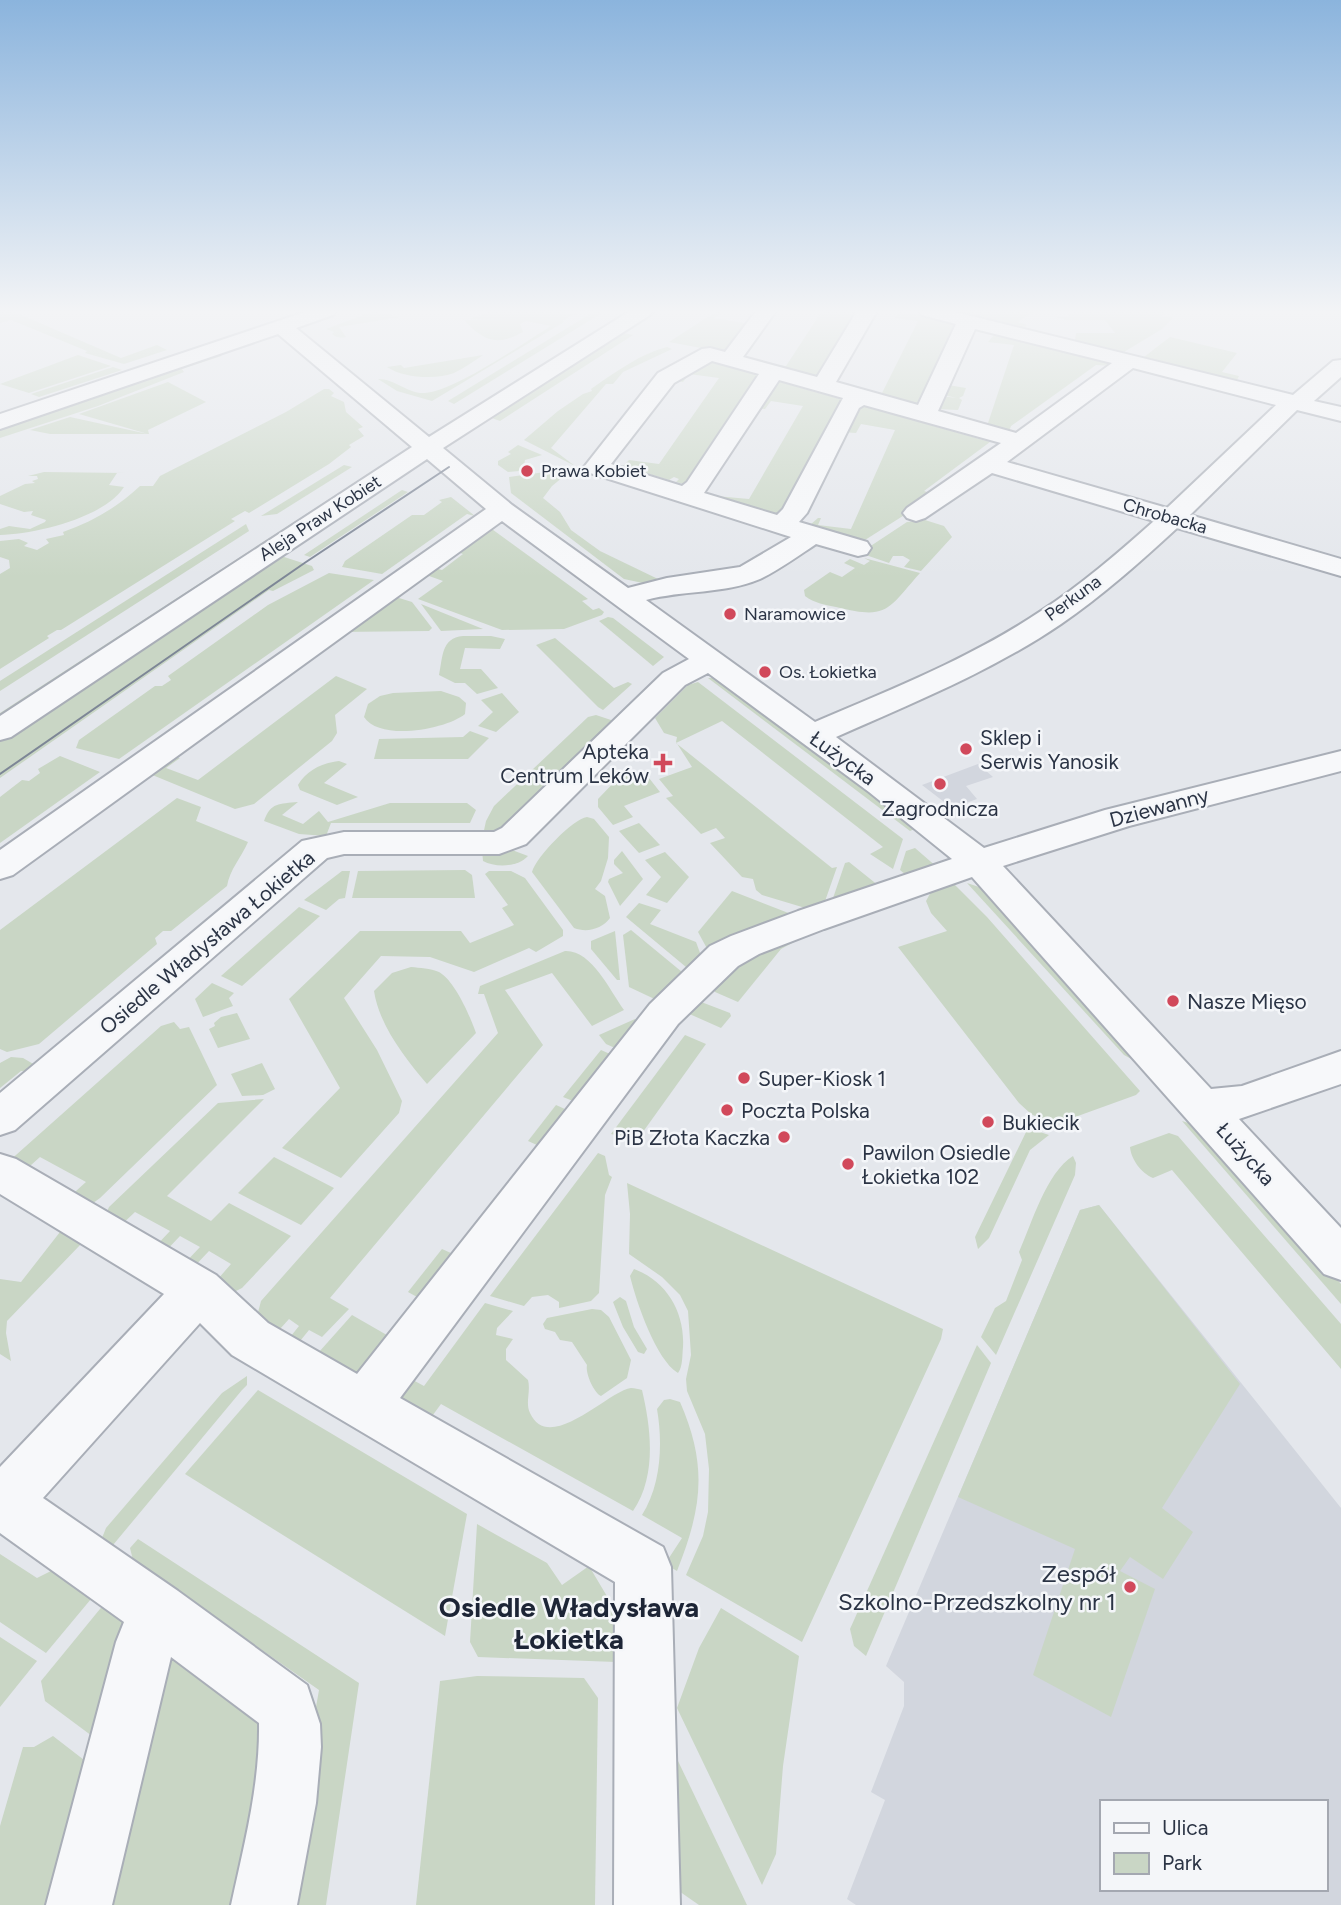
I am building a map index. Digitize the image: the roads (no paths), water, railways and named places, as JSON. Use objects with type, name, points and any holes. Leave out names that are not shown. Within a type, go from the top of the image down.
[{"type":"street","points":[[0,422],[65,400]]},
{"type":"street","name":"Łużycka","points":[[370,400],[503,510],[813,735],[938,828],[980,863],[1341,1260]]},
{"type":"street","name":"Aleja Praw Kobiet","points":[[0,730],[484,400]]},
{"type":"street","name":"Aleja Praw Kobiet","points":[[0,702],[271,526],[492,400]]},
{"type":"street","points":[[649,400],[596,467],[858,548]]},
{"type":"street","points":[[685,495],[696,487],[752,400]]},
{"type":"street","points":[[782,525],[794,513],[850,404],[856,400]]},
{"type":"street","points":[[876,400],[1019,441]]},
{"type":"street","points":[[925,414],[931,400]]},
{"type":"street","points":[[916,513],[989,464],[1076,400]]},
{"type":"street","points":[[1283,400],[1341,414]]},
{"type":"street","name":"Perkuna","points":[[813,735],[951,673],[1057,613],[1081,596],[1171,517],[1299,400]]},
{"type":"street","name":"Chrobacka","points":[[989,464],[1341,568]]},
{"type":"street","points":[[0,867],[465,533],[503,510]]},
{"type":"street","points":[[623,598],[667,586],[733,578],[750,573],[813,535]]},
{"type":"street","name":"Osiedle Władysława Łokietka","points":[[0,1118],[314,849],[344,843],[499,843],[514,836],[674,679],[710,660]]},
{"type":"street","name":"Dziewanny","points":[[363,1406],[664,1014],[705,971],[724,956],[745,945],[905,888],[1116,818],[1341,761]]},
{"type":"street","points":[[1202,1106],[1244,1102],[1341,1067]]},
{"type":"street","points":[[0,1172],[199,1290],[250,1339],[643,1567],[647,1905]]},
{"type":"street","points":[[199,1290],[2,1502],[158,1611],[286,1706],[290,1717],[291,1739],[286,1788],[264,1905]]},
{"type":"street","points":[[79,1905],[145,1642],[158,1611]]},
{"type":"tram line","points":[[0,774],[306,562],[449,467]]},
{"type":"place","name":"Prawa Kobiet","points":[[527,471]]},
{"type":"place","name":"Naramowice","points":[[730,614]]},
{"type":"place","name":"Os. Łokietka","points":[[765,672]]},
{"type":"place","name":"Sklep i Serwis Yanosik","points":[[966,749]]},
{"type":"place","name":"Apteka Centrum Leków","points":[[663,763]]},
{"type":"place","name":"Zagrodnicza","points":[[940,784]]},
{"type":"place","name":"Nasze Mięso","points":[[1173,1001]]},
{"type":"place","name":"Super-Kiosk 1","points":[[744,1078]]},
{"type":"place","name":"Poczta Polska","points":[[727,1110]]},
{"type":"place","name":"Bukiecik","points":[[988,1122]]},
{"type":"place","name":"PiB Złota Kaczka","points":[[784,1137]]},
{"type":"place","name":"Pawilon Osiedle Łokietka 102","points":[[848,1164]]},
{"type":"place","name":"Zespół Szkolno-Przedszkolny nr 1","points":[[1130,1587]]},
{"type":"district","name":"Osiedle Władysława Łokietka","points":[[569,1623]]}]
